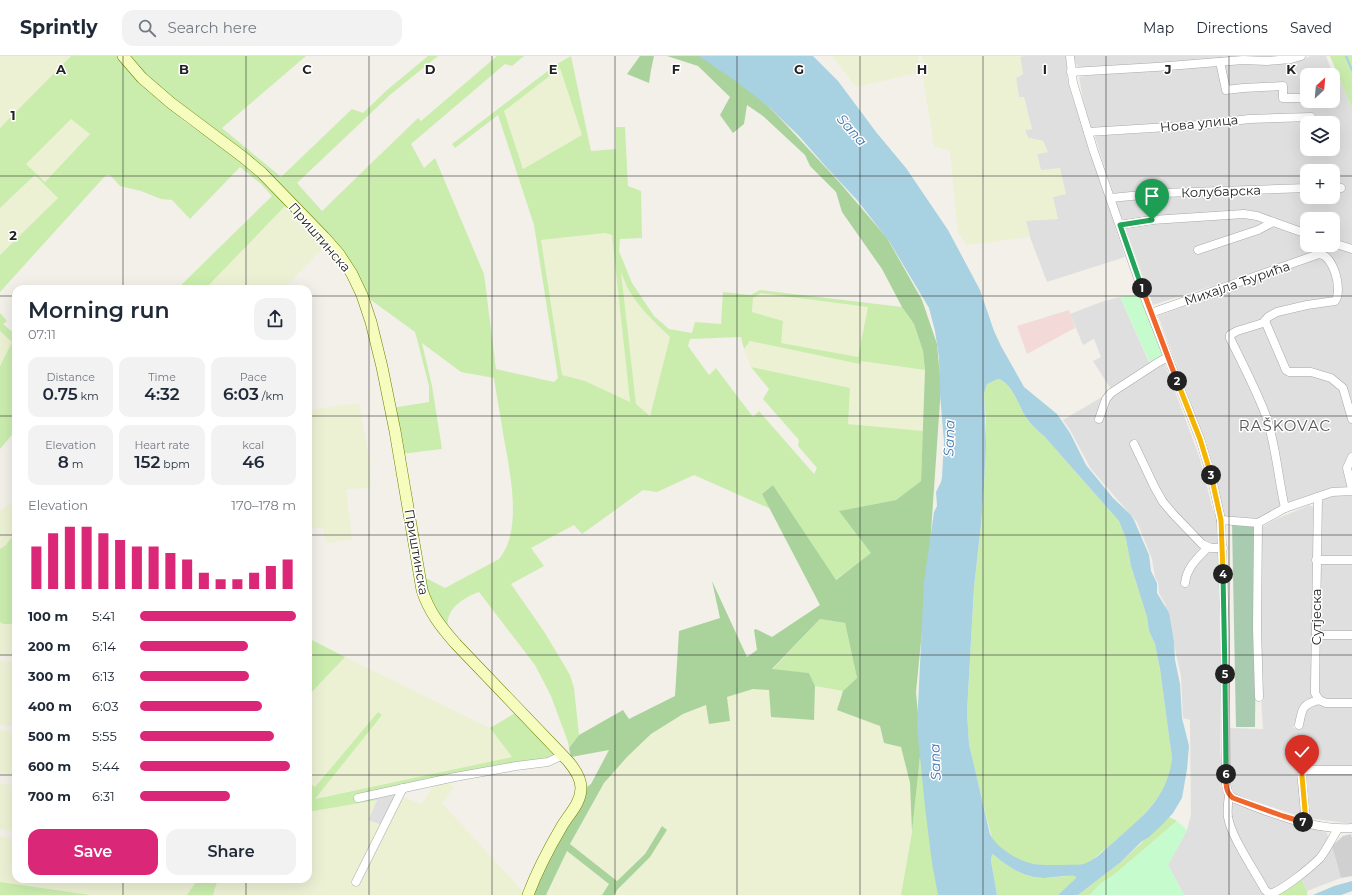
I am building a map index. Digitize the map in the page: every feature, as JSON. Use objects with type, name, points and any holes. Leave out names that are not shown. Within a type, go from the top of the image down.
[{"type":"street","name":"Приштинска","points":[[123,56],[142,78],[262,173],[339,254],[352,274],[362,295],[371,322],[382,367],[395,431],[422,590],[426,603],[442,628],[456,644],[563,754],[574,768],[581,783],[580,793],[576,805],[558,832],[528,895]]},
{"type":"street","points":[[1070,56],[1072,82],[1088,132],[1151,313],[1200,439],[1212,479],[1221,520],[1225,631],[1226,783],[1229,795],[1228,818],[1234,835],[1265,890],[1270,894],[1289,883],[1320,857],[1338,829]]},
{"type":"street","points":[[1071,72],[1243,60],[1267,61],[1291,59],[1301,56]]},
{"type":"street","points":[[1220,62],[1226,90],[1283,86],[1283,98],[1300,98]]},
{"type":"street","name":"Нова улица","points":[[1088,132],[1200,125],[1249,119],[1300,117]]},
{"type":"street","name":"Колубарска","points":[[1111,198],[1162,193],[1300,188]]},
{"type":"street","points":[[1120,225],[1152,220],[1244,214],[1257,216],[1300,232]]},
{"type":"street","points":[[1198,250],[1258,230],[1273,222]]},
{"type":"street","points":[[1340,245],[1352,249]]},
{"type":"street","name":"Михајла Ђурића","points":[[1151,313],[1319,254],[1326,256],[1329,259],[1335,274],[1338,293],[1335,301],[1330,303],[1307,305],[1277,312],[1268,317],[1265,321]]},
{"type":"street","points":[[1285,508],[1266,416],[1241,358],[1230,338],[1230,335],[1265,321],[1282,365],[1289,372],[1311,372],[1331,378],[1341,385],[1352,419]]},
{"type":"street","points":[[1099,419],[1106,399],[1111,393],[1168,357]]},
{"type":"street","points":[[1134,444],[1163,502],[1186,529],[1208,548],[1223,548]]},
{"type":"street","points":[[1221,520],[1258,523],[1285,508],[1332,492],[1352,490],[1347,468],[1352,457]]},
{"type":"street","name":"Сутјеска","points":[[1318,497],[1316,560],[1316,693],[1320,700]]},
{"type":"street","points":[[1258,523],[1257,628],[1259,697]]},
{"type":"street","points":[[1185,583],[1188,570],[1194,561],[1208,548]]},
{"type":"street","points":[[1316,560],[1352,560]]},
{"type":"street","points":[[1316,635],[1352,635]]},
{"type":"street","points":[[1299,725],[1302,710],[1305,706],[1320,700],[1326,703],[1352,703]]},
{"type":"street","points":[[358,798],[379,792],[485,771],[548,762],[563,754]]},
{"type":"street","points":[[1306,822],[1302,781],[1303,772],[1306,770],[1352,770]]},
{"type":"street","points":[[356,882],[403,788]]},
{"type":"street","points":[[1229,795],[1276,814],[1338,829],[1352,828]]},
{"type":"shaded area","points":[[1066,56],[1068,83],[1125,257],[1047,282],[1030,237],[1026,221],[1052,197],[1066,194],[1041,171],[1037,154],[1047,152],[1043,141],[1028,138],[1025,130],[1032,129],[1024,98],[1019,98],[1016,78],[1023,74],[1020,57]]},
{"type":"shaded area","points":[[1074,56],[1252,57],[1104,69],[1078,67]]},
{"type":"shaded area","points":[[1311,56],[1326,56],[1331,68],[1300,68],[1300,108],[1340,108],[1340,80],[1352,108],[1352,247],[1340,244],[1340,212],[1300,212],[1300,230],[1266,216],[1123,220],[1116,204],[1117,201],[1232,193],[1300,190],[1300,204],[1340,204],[1340,164],[1300,164],[1300,186],[1114,196],[1095,137],[1096,136],[1173,131],[1236,123],[1300,121],[1300,156],[1340,156],[1340,116],[1314,116],[1314,114],[1238,117],[1193,123],[1091,129],[1084,105],[1079,77],[1121,71],[1295,61]]},
{"type":"shaded area","points":[[1247,217],[1300,236],[1300,252],[1318,252],[1153,305],[1126,229],[1152,224]]},
{"type":"shaded area","points":[[1340,248],[1352,252],[1352,487],[1322,491],[1288,502],[1278,459],[1234,338],[1236,335],[1291,310],[1337,304],[1342,295],[1337,270],[1322,252],[1340,252]]},
{"type":"shaded area","points":[[1319,257],[1329,263],[1336,292],[1332,299],[1231,330],[1236,353],[1265,423],[1282,507],[1259,520],[1228,518],[1224,516],[1216,477],[1196,416],[1158,316]]},
{"type":"shaded area","points":[[1120,297],[1152,369],[1164,362],[1199,456],[1213,510],[1219,524],[1222,631],[1220,750],[1224,796],[1235,802],[1327,833],[1329,841],[1321,855],[1277,895],[1184,895],[1168,865],[1187,830],[1191,815],[1190,720],[1183,718],[1181,676],[1165,604],[1159,593],[1158,582],[1155,577],[1152,559],[1137,522],[1091,469],[1063,420],[1112,391],[1093,361],[1101,357],[1094,339],[1083,345],[1070,314],[1101,302]]},
{"type":"shaded area","points":[[1069,310],[1075,328],[1027,354],[1017,326]]},
{"type":"shaded area","points":[[1330,496],[1352,496],[1352,558],[1325,558],[1319,553],[1320,505],[1324,499]]},
{"type":"shaded area","points":[[1309,505],[1313,507],[1315,521],[1312,699],[1301,707],[1293,728],[1300,727],[1303,712],[1309,707],[1317,704],[1352,705],[1352,768],[1304,769],[1303,811],[1301,817],[1236,795],[1229,786],[1229,728],[1263,729],[1261,696],[1260,536],[1262,527]]},
{"type":"shaded area","points":[[1324,561],[1352,562],[1352,632],[1320,631],[1319,565]]},
{"type":"shaded area","points":[[1320,636],[1352,637],[1352,700],[1333,700],[1324,698],[1319,693]]},
{"type":"shaded area","points":[[1320,772],[1352,772],[1352,824],[1309,818],[1304,779],[1307,774]]},
{"type":"shaded area","points":[[397,794],[381,825],[368,820],[377,800],[376,796]]},
{"type":"shaded area","points":[[1351,834],[1352,876],[1341,878],[1332,846],[1343,836]]},
{"type":"shaded area","points":[[1332,846],[1341,878],[1307,891],[1301,878]]},
{"type":"green space","points":[[0,56],[71,56],[0,129]]},
{"type":"green space","points":[[71,56],[117,56],[135,76],[185,122],[212,140],[241,163],[287,204],[209,285],[181,285],[272,196],[261,184],[240,167],[190,219],[172,200],[161,199],[141,191],[120,186],[110,175],[106,175],[0,292],[0,255],[58,198],[35,175],[0,208],[0,128]],"holes":[[[71,119],[90,134],[45,182],[26,164]]]},
{"type":"green space","points":[[124,56],[306,56],[222,128],[281,177],[352,109],[363,113],[387,90],[428,56],[438,56],[391,94],[297,183],[322,211],[418,118],[421,121],[497,56],[524,56],[512,66],[505,64],[411,144],[424,168],[435,158],[484,274],[496,369],[554,382],[558,378],[534,225],[498,115],[455,148],[452,144],[557,64],[571,56],[591,151],[616,149],[616,127],[625,127],[628,186],[641,191],[642,238],[620,239],[619,251],[632,283],[654,316],[669,329],[692,333],[695,322],[721,324],[723,292],[751,295],[760,290],[902,307],[914,324],[923,351],[925,370],[861,361],[860,364],[750,341],[744,349],[741,337],[690,339],[688,346],[709,375],[716,368],[753,417],[759,411],[814,474],[817,468],[798,446],[799,440],[763,399],[769,389],[751,367],[850,388],[848,424],[923,431],[921,481],[896,500],[840,511],[872,553],[835,580],[773,485],[762,494],[771,509],[694,475],[657,492],[643,490],[582,534],[574,525],[531,548],[544,566],[511,584],[545,633],[570,675],[574,688],[579,735],[569,748],[551,696],[535,665],[479,592],[464,599],[452,610],[449,615],[448,633],[441,625],[422,576],[445,588],[499,559],[506,547],[511,533],[513,501],[494,378],[461,372],[422,343],[432,386],[442,449],[401,454],[392,408],[429,402],[429,386],[415,332],[364,295],[347,262],[222,140]],"holes":[[[560,68],[582,135],[523,169],[504,111]],[[605,233],[612,235],[630,402],[585,381],[562,375],[541,240]],[[621,272],[627,287],[641,308],[670,337],[650,416],[636,404]],[[761,293],[868,307],[858,357],[781,343],[783,321],[752,312],[753,298]]]},
{"type":"green space","points":[[640,56],[654,56],[649,83],[627,74]]},
{"type":"green space","points":[[667,56],[701,56],[744,83],[777,115],[840,183],[887,238],[922,300],[937,344],[941,387],[929,561],[916,692],[921,747],[912,832],[910,783],[901,747],[884,743],[880,726],[837,710],[843,691],[857,678],[845,623],[820,619],[772,669],[809,673],[815,686],[814,720],[771,717],[769,690],[753,689],[727,697],[730,721],[709,724],[706,705],[683,714],[651,734],[627,757],[604,783],[570,844],[617,881],[645,854],[662,826],[667,830],[650,857],[618,889],[614,895],[602,895],[609,884],[567,851],[546,895],[531,895],[584,789],[591,784],[609,750],[571,757],[569,748],[579,735],[623,710],[629,719],[675,696],[679,631],[720,618],[712,581],[747,657],[757,650],[754,630],[756,629],[772,637],[820,605],[762,494],[773,485],[836,580],[871,553],[839,511],[896,500],[921,481],[925,370],[923,351],[914,324],[902,307],[882,269],[842,212],[836,192],[810,166],[805,155],[763,116],[747,105],[744,124],[733,133],[720,115],[730,97],[698,66]]},
{"type":"green space","points":[[832,56],[918,56],[920,67],[924,67],[922,56],[1023,56],[1020,57],[1023,74],[1016,78],[1019,97],[1024,97],[1032,129],[1025,130],[1028,138],[1043,141],[1048,152],[1037,154],[1041,170],[1060,168],[1066,194],[1053,197],[1058,219],[1026,221],[1030,237],[967,245],[958,233],[950,151],[934,146],[922,72],[856,87]]},
{"type":"green space","points":[[1330,56],[1352,56],[1352,108],[1340,80],[1340,68],[1335,68]]},
{"type":"green space","points":[[560,67],[582,135],[523,169],[504,111]]},
{"type":"green space","points":[[71,119],[90,133],[45,182],[25,164]]},
{"type":"green space","points":[[36,175],[58,198],[0,255],[0,208]]},
{"type":"green space","points":[[287,204],[326,245],[287,285],[209,285]]},
{"type":"green space","points":[[605,233],[612,234],[630,403],[585,381],[562,375],[541,240]]},
{"type":"green space","points":[[621,271],[628,287],[638,303],[652,321],[670,337],[650,416],[636,404]]},
{"type":"green space","points":[[761,293],[868,307],[858,358],[780,343],[752,312],[753,298]]},
{"type":"green space","points":[[1139,294],[1163,353],[1161,357],[1150,363],[1120,297]]},
{"type":"green space","points":[[0,313],[7,321],[3,324],[12,332],[12,342],[0,331]]},
{"type":"green space","points":[[0,331],[12,342],[0,366]]},
{"type":"green space","points":[[750,341],[860,364],[861,361],[925,370],[923,431],[848,424],[850,388],[751,367],[744,349]]},
{"type":"green space","points":[[12,342],[12,435],[0,449],[0,366]]},
{"type":"green space","points":[[998,379],[1003,381],[1015,395],[1023,413],[1030,422],[1119,521],[1126,539],[1131,566],[1147,617],[1149,631],[1155,644],[1160,669],[1172,758],[1171,771],[1168,781],[1160,795],[1133,826],[1086,865],[1042,873],[1000,851],[992,838],[969,744],[967,712],[974,587],[984,485],[986,422],[984,394],[987,384]]},
{"type":"green space","points":[[359,403],[369,459],[371,488],[346,489],[352,539],[326,543],[323,527],[312,529],[312,409]]},
{"type":"green space","points":[[12,502],[12,537],[6,545],[0,549],[0,511]]},
{"type":"green space","points":[[1232,523],[1244,524],[1257,528],[1255,727],[1236,727]]},
{"type":"green space","points":[[12,537],[12,624],[3,624],[0,622],[0,549],[6,545]]},
{"type":"green space","points":[[820,619],[845,623],[857,678],[843,691],[815,686],[809,673],[772,670]]},
{"type":"green space","points":[[0,622],[3,624],[12,624],[12,657],[0,656]]},
{"type":"green space","points":[[312,640],[345,657],[312,692]]},
{"type":"green space","points":[[345,657],[490,728],[513,757],[314,799],[378,713],[315,787],[312,785],[312,692]]},
{"type":"green space","points":[[0,661],[12,662],[12,726],[0,724]]},
{"type":"green space","points":[[815,686],[843,691],[838,710],[880,726],[884,743],[901,747],[911,785],[912,832],[901,895],[614,895],[667,830],[662,826],[645,854],[617,881],[570,844],[604,783],[627,757],[651,734],[683,714],[706,705],[730,721],[727,697],[753,689],[769,690],[814,720]]},
{"type":"green space","points":[[378,712],[382,715],[315,799],[512,757],[490,728],[517,712],[554,751],[555,758],[375,792],[377,800],[312,811],[312,785],[315,787]]},
{"type":"green space","points":[[0,730],[12,732],[12,775],[0,773]]},
{"type":"green space","points":[[921,747],[939,895],[901,895],[912,832]]},
{"type":"green space","points":[[447,782],[454,787],[442,803],[525,895],[213,895],[217,883],[312,883],[312,811],[377,800],[368,820],[381,825],[397,794],[421,804],[435,784]]},
{"type":"green space","points":[[0,783],[12,785],[12,831],[0,829]]},
{"type":"green space","points":[[1169,817],[1177,821],[1115,874],[1100,884],[1090,895],[1078,895],[1121,862]]},
{"type":"green space","points":[[1177,821],[1187,830],[1168,865],[1184,895],[1090,895],[1100,884],[1115,874]]},
{"type":"green space","points":[[0,837],[12,839],[12,883],[195,883],[187,895],[91,895],[0,882]]},
{"type":"green space","points":[[567,851],[609,884],[602,895],[546,895]]},
{"type":"green space","points":[[992,854],[1010,867],[1029,876],[1043,878],[1075,876],[1076,878],[1058,895],[997,895],[991,861]]},
{"type":"green space","points":[[1301,878],[1307,891],[1307,895],[1278,895]]},
{"type":"green space","points":[[0,882],[91,895],[0,895]]},
{"type":"green space","points":[[195,883],[217,883],[213,895],[187,895]]},
{"type":"water","name":"Sana","points":[[699,56],[813,56],[838,81],[876,132],[906,168],[948,230],[980,290],[994,331],[1001,346],[1024,387],[1057,414],[1070,433],[1086,465],[1113,498],[1130,514],[1134,520],[1149,555],[1151,571],[1157,583],[1157,593],[1169,613],[1174,642],[1175,660],[1180,684],[1182,718],[1189,746],[1182,798],[1173,813],[1162,825],[1141,842],[1121,862],[1078,895],[1058,895],[1076,878],[1075,876],[1037,878],[1023,874],[1011,868],[992,854],[991,861],[997,895],[938,895],[932,863],[925,807],[917,726],[924,582],[934,512],[937,506],[936,492],[942,477],[944,442],[939,358],[935,331],[929,308],[889,241],[857,200],[799,136],[770,108],[734,80]],"holes":[[[998,379],[1003,381],[1015,395],[1023,413],[1030,422],[1119,521],[1126,539],[1131,566],[1147,617],[1149,631],[1155,644],[1160,669],[1172,758],[1170,772],[1160,795],[1144,814],[1098,856],[1084,864],[1048,865],[1028,863],[1007,852],[995,842],[990,834],[969,744],[967,712],[974,587],[981,524],[986,445],[984,394],[987,384]]]},
{"type":"water","points":[[1352,881],[1352,891],[1341,895],[1313,895],[1334,886]]},
{"type":"waterway","points":[[1346,56],[1352,70]]},
{"type":"district","name":"RAŠKOVAC","points":[[1285,426]]},
{"type":"route","points":[[1152,220],[1120,225],[1146,301],[1200,439],[1212,479],[1221,520],[1225,631],[1227,791],[1233,798],[1283,816],[1306,822],[1302,776]]}]
